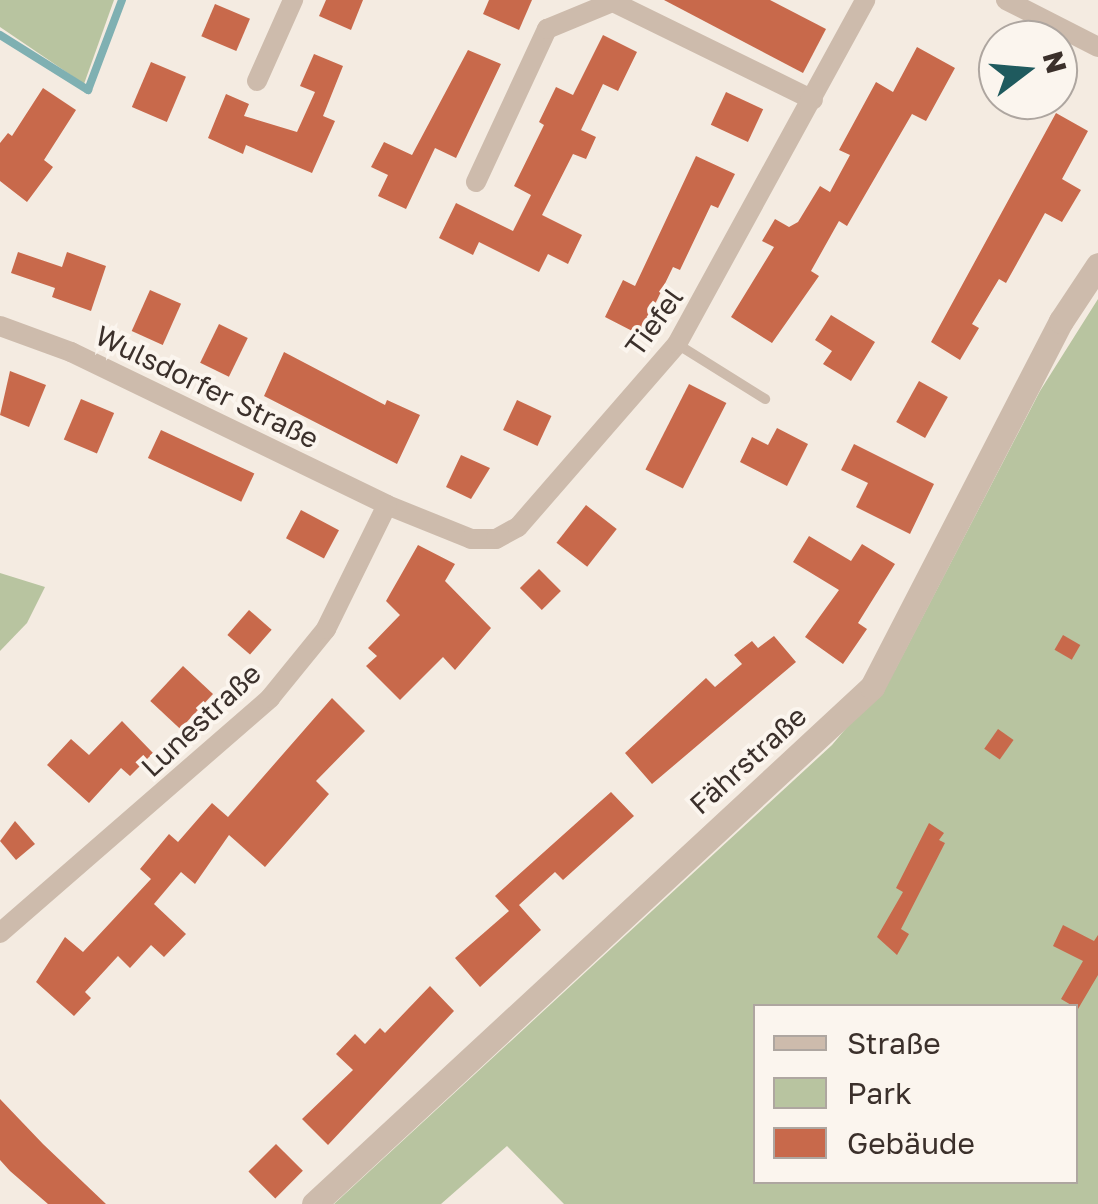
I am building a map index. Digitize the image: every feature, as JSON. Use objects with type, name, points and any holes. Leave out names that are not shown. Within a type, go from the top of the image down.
[{"type":"street","points":[[257,81],[293,0]]},
{"type":"street","name":"Tiefel","points":[[387,505],[470,539],[496,539],[518,527],[677,344],[864,0]]},
{"type":"street","points":[[1006,0],[1098,47]]},
{"type":"street","points":[[476,182],[546,29],[610,2],[813,100]]},
{"type":"street","name":"Fährstraße","points":[[314,1204],[872,687],[1061,321],[1098,266]]},
{"type":"street","name":"Wulsdorfer Straße","points":[[0,326],[71,352],[387,505]]},
{"type":"street","name":"Lunestraße","points":[[0,933],[270,698],[326,629],[387,505]]},
{"type":"lane","points":[[677,344],[765,399]]},
{"type":"green space","points":[[0,0],[114,0],[84,84],[0,27]]},
{"type":"green space","points":[[1098,299],[1098,1204],[564,1204],[507,1146],[441,1204],[334,1204],[832,745],[895,670],[1040,391]]},
{"type":"green space","points":[[0,573],[45,587],[27,623],[0,651]]},
{"type":"building","points":[[326,0],[363,0],[351,30],[319,16]]},
{"type":"building","points":[[489,0],[532,0],[519,30],[483,14]]},
{"type":"building","points":[[664,0],[770,0],[826,29],[803,73]]},
{"type":"building","points":[[215,4],[250,19],[236,51],[201,36]]},
{"type":"building","points":[[603,35],[637,52],[618,91],[603,84],[581,130],[596,137],[586,159],[573,154],[542,215],[582,235],[568,264],[548,254],[539,272],[479,242],[473,255],[439,238],[456,203],[513,231],[531,195],[514,186],[544,125],[539,122],[556,87],[573,95]]},
{"type":"building","points":[[917,47],[955,68],[926,121],[912,114],[847,226],[839,221],[811,271],[819,276],[772,343],[731,317],[774,247],[762,241],[775,219],[789,227],[798,222],[820,186],[830,192],[850,155],[839,150],[876,82],[893,92]]},
{"type":"building","points":[[468,50],[501,64],[456,158],[435,148],[406,209],[378,196],[388,175],[371,167],[384,142],[412,155]]},
{"type":"building","points":[[314,54],[343,66],[323,116],[335,121],[312,173],[246,145],[243,154],[208,138],[226,94],[249,104],[244,116],[297,132],[315,92],[300,86]]},
{"type":"building","points":[[151,62],[186,77],[167,122],[132,107]]},
{"type":"building","points":[[43,88],[76,110],[44,160],[53,167],[27,202],[0,181],[0,143],[8,133],[12,136]]},
{"type":"building","points":[[726,92],[763,109],[748,142],[711,125]]},
{"type":"building","points":[[1052,120],[1068,120],[1088,131],[1062,179],[1081,190],[1062,222],[1045,213],[1006,283],[999,279],[972,324],[979,328],[960,360],[931,342]]},
{"type":"building","points":[[696,156],[735,174],[718,208],[711,205],[680,270],[673,267],[640,335],[605,317],[623,280],[635,286]]},
{"type":"building","points":[[18,252],[62,267],[67,252],[106,266],[91,311],[52,297],[55,288],[11,273]]},
{"type":"building","points":[[150,290],[181,304],[163,345],[132,331]]},
{"type":"building","points":[[831,315],[875,342],[851,381],[823,364],[832,351],[815,340]]},
{"type":"building","points":[[219,324],[248,338],[229,377],[200,363]]},
{"type":"building","points":[[284,352],[385,405],[387,400],[420,415],[397,464],[264,396]]},
{"type":"building","points":[[10,371],[46,385],[29,427],[0,415]]},
{"type":"building","points":[[919,381],[948,397],[925,438],[896,422]]},
{"type":"building","points":[[689,384],[726,403],[683,489],[645,470]]},
{"type":"building","points":[[81,399],[114,413],[97,454],[64,440]]},
{"type":"building","points":[[517,400],[551,416],[537,446],[503,430]]},
{"type":"building","points":[[777,428],[808,444],[787,486],[740,462],[752,437],[768,445]]},
{"type":"building","points":[[161,430],[254,474],[241,502],[148,458]]},
{"type":"building","points":[[854,444],[934,484],[910,534],[856,507],[868,483],[841,470]]},
{"type":"building","points":[[461,455],[490,468],[471,499],[446,487]]},
{"type":"building","points":[[586,505],[617,529],[587,567],[556,543]]},
{"type":"building","points":[[301,510],[339,530],[324,558],[286,538]]},
{"type":"building","points":[[809,536],[851,561],[862,544],[895,564],[858,623],[867,629],[843,664],[805,637],[839,590],[793,562]]},
{"type":"building","points":[[418,545],[455,564],[445,581],[491,628],[455,670],[443,657],[400,700],[366,666],[377,656],[368,648],[400,615],[386,601]]},
{"type":"building","points":[[539,569],[561,591],[542,610],[520,588]]},
{"type":"building","points":[[249,610],[272,630],[250,655],[227,635]]},
{"type":"building","points":[[1063,635],[1080,645],[1072,660],[1054,650]]},
{"type":"building","points":[[774,636],[796,662],[652,784],[625,753],[706,678],[715,687],[742,664],[734,655],[752,641],[758,648]]},
{"type":"building","points":[[183,666],[213,694],[180,729],[150,701]]},
{"type":"building","points":[[332,698],[365,731],[316,781],[329,794],[265,867],[229,835],[195,884],[181,872],[154,904],[186,934],[164,957],[151,945],[130,968],[118,956],[85,992],[91,998],[74,1016],[36,982],[65,937],[83,952],[151,879],[140,869],[169,834],[178,842],[212,803],[228,817]]},
{"type":"building","points":[[122,721],[153,753],[130,776],[121,768],[89,803],[47,765],[71,739],[89,755]]},
{"type":"building","points":[[998,729],[1014,740],[1000,760],[984,749]]},
{"type":"building","points":[[611,792],[634,816],[563,880],[555,872],[519,905],[541,930],[480,987],[455,958],[509,911],[495,896]]},
{"type":"building","points":[[15,821],[35,844],[16,860],[0,841]]},
{"type":"building","points":[[929,823],[944,833],[939,840],[945,843],[901,929],[909,934],[897,955],[877,937],[903,892],[896,888]]},
{"type":"building","points":[[1063,925],[1094,941],[1098,935],[1098,975],[1078,1009],[1078,1004],[1061,999],[1083,961],[1053,946]]},
{"type":"building","points":[[430,986],[454,1011],[328,1145],[302,1119],[353,1070],[336,1054],[355,1034],[365,1044],[380,1028],[385,1033]]},
{"type":"building","points":[[0,1099],[106,1204],[48,1204],[10,1171],[0,1160]]},
{"type":"building","points":[[276,1144],[303,1171],[275,1198],[248,1172]]},
{"type":"waterway","points":[[0,35],[88,90],[122,0]]}]
